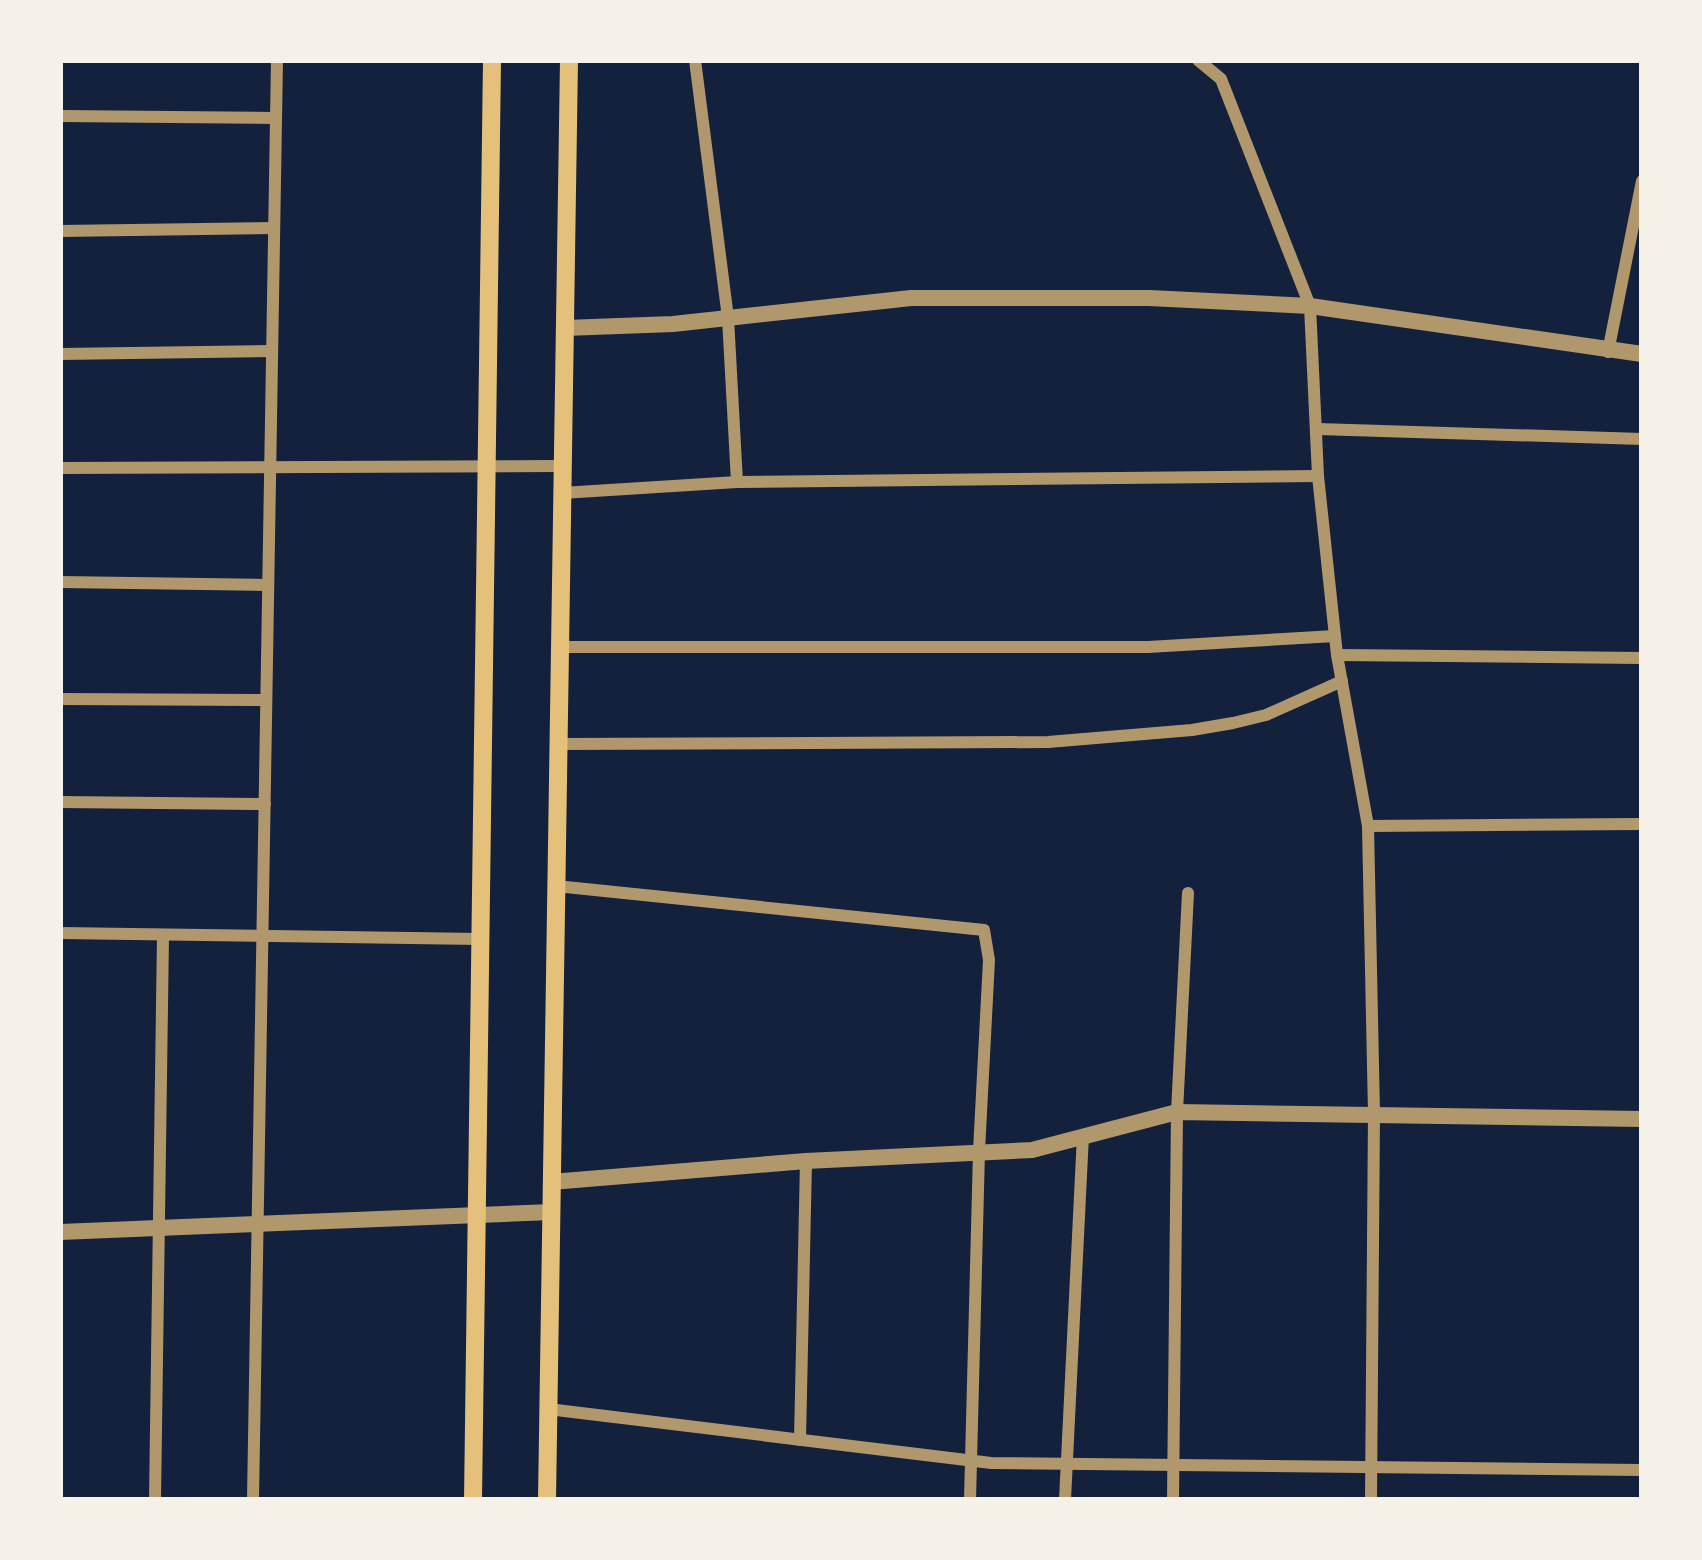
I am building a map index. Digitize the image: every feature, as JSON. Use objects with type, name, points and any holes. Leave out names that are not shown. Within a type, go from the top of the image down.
[{"type":"main road","points":[[473,1500],[492,60]]},
{"type":"main road","points":[[547,1500],[569,60]]},
{"type":"street","points":[[253,1500],[277,60]]},
{"type":"street","points":[[695,60],[728,318],[736,482]]},
{"type":"street","points":[[1198,60],[1221,79],[1310,306],[1318,476],[1337,655],[1368,826],[1374,1113],[1371,1500]]},
{"type":"street","points":[[60,116],[276,118]]},
{"type":"street","points":[[1608,352],[1642,181]]},
{"type":"street","points":[[60,231],[274,228]]},
{"type":"street","points":[[565,328],[728,318],[911,298],[1149,298],[1310,306],[1642,354]]},
{"type":"street","points":[[60,353],[272,351]]},
{"type":"street","points":[[1318,428],[1642,439]]},
{"type":"street","points":[[60,468],[562,466]]},
{"type":"street","points":[[562,493],[736,482],[1318,476]]},
{"type":"street","points":[[60,582],[268,585]]},
{"type":"street","points":[[560,647],[1148,647],[1335,636]]},
{"type":"street","points":[[1337,655],[1642,658]]},
{"type":"street","points":[[558,744],[1048,742],[1233,723],[1266,715],[1342,681]]},
{"type":"street","points":[[60,699],[266,700]]},
{"type":"street","points":[[60,802],[265,804]]},
{"type":"street","points":[[1368,826],[1642,824]]},
{"type":"street","points":[[556,886],[984,930],[989,960],[970,1500]]},
{"type":"street","points":[[1173,1500],[1177,1112],[1188,892]]},
{"type":"street","points":[[60,933],[480,938]]},
{"type":"street","points":[[155,1500],[163,935]]},
{"type":"street","points":[[551,1182],[1032,1150],[1177,1112],[1642,1119]]},
{"type":"street","points":[[1065,1500],[1084,1135]]},
{"type":"street","points":[[800,1440],[806,1162]]},
{"type":"street","points":[[60,1232],[551,1212]]},
{"type":"street","points":[[548,1409],[971,1460],[1642,1470]]}]
